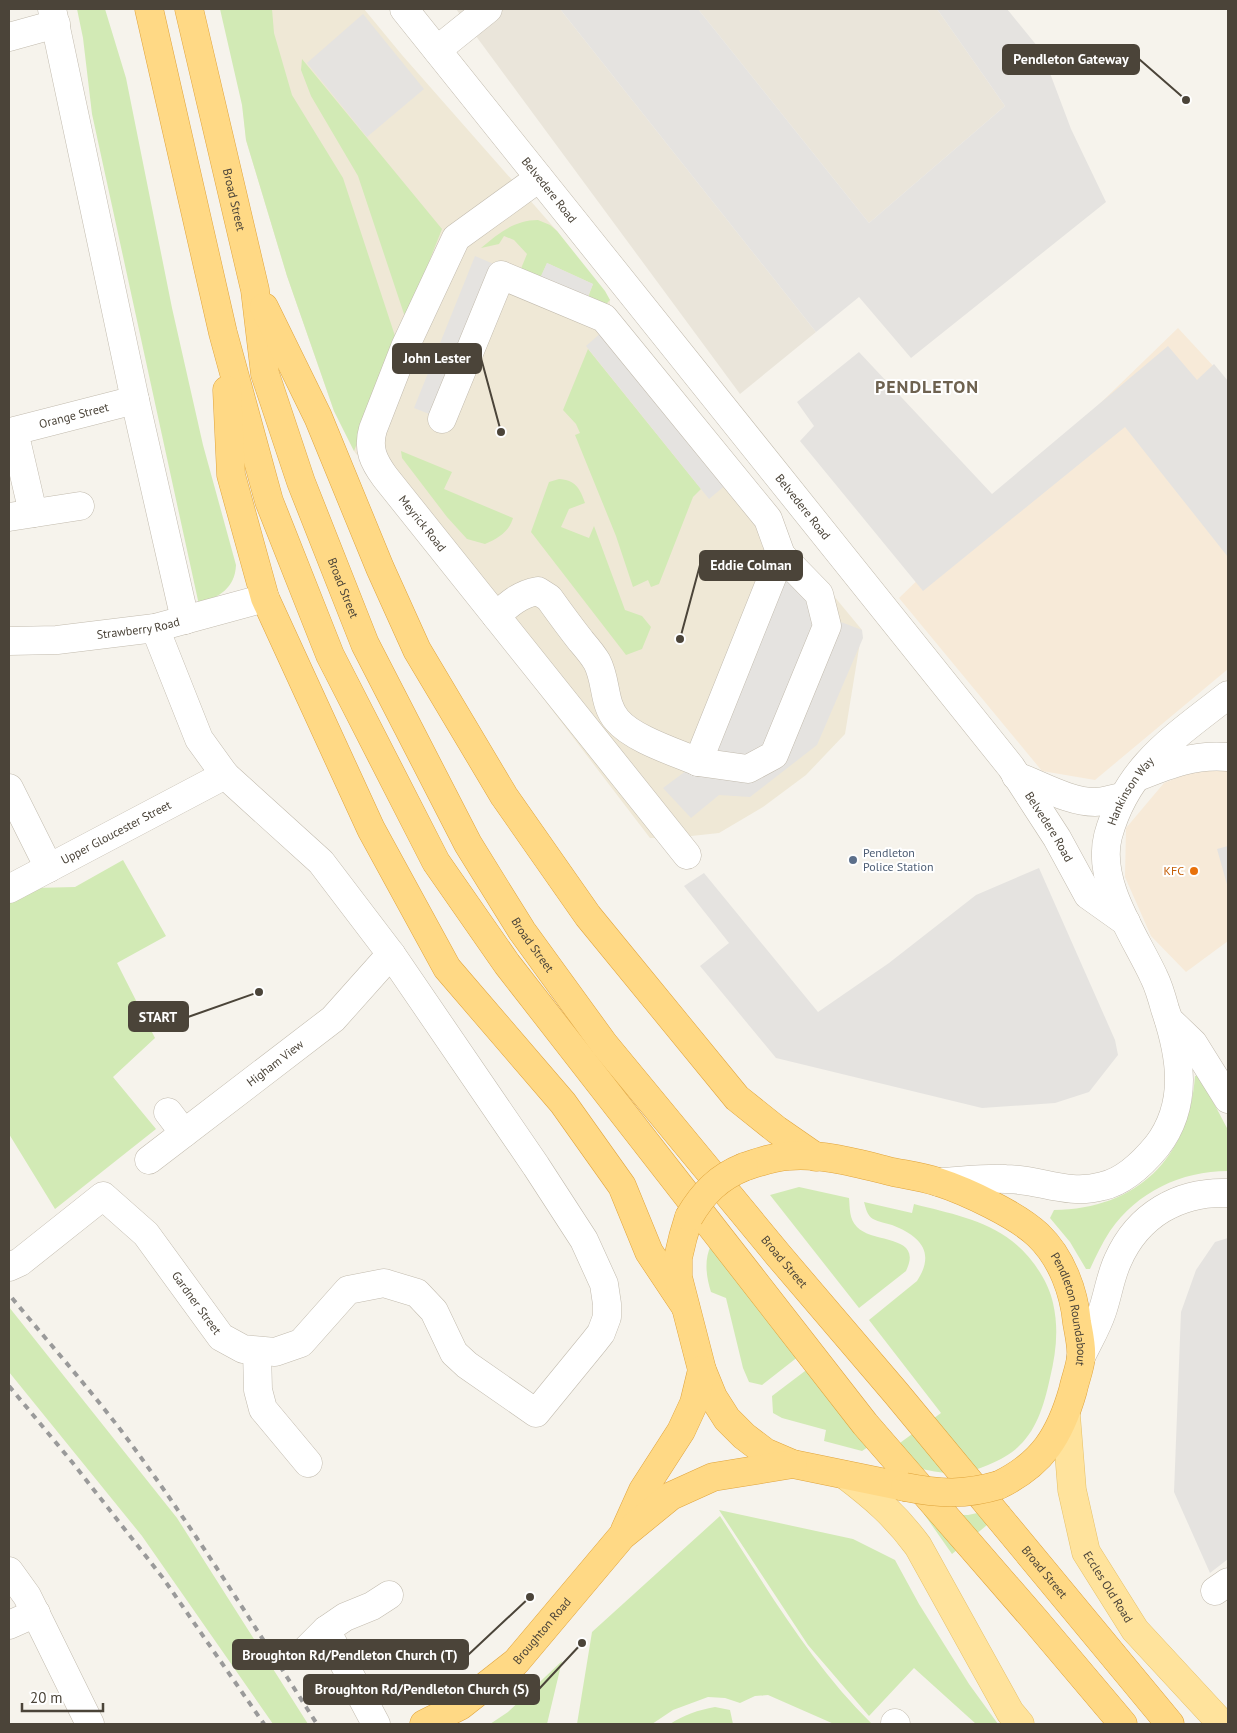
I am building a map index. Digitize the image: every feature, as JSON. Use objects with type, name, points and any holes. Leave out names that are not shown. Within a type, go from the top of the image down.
[{"type":"highway","points":[[149,9],[223,333],[269,501],[327,646],[436,862],[506,964],[865,1424],[1036,1621],[1122,1724]]},
{"type":"highway","name":"Broad Street","points":[[189,9],[255,290],[265,374],[301,482],[365,644],[468,844],[522,931],[604,1044],[779,1256],[909,1408],[1170,1724]]},
{"type":"highway","points":[[255,290],[318,417],[380,568],[417,650],[504,796],[588,916],[737,1098],[777,1130],[816,1157]]},
{"type":"highway","points":[[223,333],[231,475],[265,598],[371,829],[447,968],[563,1103],[622,1186],[649,1252],[685,1306]]},
{"type":"highway","name":"Pendleton Roundabout","points":[[789,1156],[816,1157],[862,1164],[938,1182],[974,1197],[1009,1215],[1038,1235],[1055,1256],[1067,1279],[1076,1310],[1081,1357],[1066,1414],[1056,1436],[1030,1467],[1016,1477],[999,1485],[964,1493],[925,1491],[793,1464],[765,1452],[744,1436],[727,1419],[713,1397],[702,1370],[678,1277],[678,1258],[689,1217],[707,1190],[732,1172],[764,1160],[789,1156]]},
{"type":"highway","name":"Broughton Road","points":[[622,1536],[643,1490],[681,1430],[694,1402],[702,1370]]},
{"type":"highway","name":"Broughton Road","points":[[424,1724],[460,1706],[516,1662],[622,1536],[671,1496],[713,1477],[793,1464]]},
{"type":"main road","name":"Eccles Old Road","points":[[1066,1414],[1072,1490],[1086,1552],[1135,1630],[1222,1724]]},
{"type":"main road","points":[[845,1475],[880,1502],[900,1522],[918,1546],[1010,1712],[1020,1724]]},
{"type":"street","name":"Belvedere Road","points":[[404,9],[1016,776],[1057,838],[1088,896],[1126,922],[1155,978],[1169,1020],[1179,1064],[1179,1090],[1173,1118],[1165,1135],[1151,1154],[1134,1170],[1104,1186],[1076,1191],[1007,1179],[938,1182]]},
{"type":"street","points":[[437,50],[488,9]]},
{"type":"street","points":[[9,37],[54,17],[135,400],[185,620]]},
{"type":"street","name":"Meyrick Road","points":[[539,178],[456,238],[405,347],[370,438],[371,453],[379,469],[687,855]]},
{"type":"street","points":[[442,419],[501,275],[604,318],[768,519],[781,555],[819,594],[827,626],[774,755],[748,769],[698,762],[639,736],[617,721],[609,707],[603,675],[597,662],[548,598],[538,592],[528,593],[516,599],[496,616]]},
{"type":"street","name":"Orange Street","points":[[80,506],[21,515],[11,423],[135,400]]},
{"type":"street","points":[[698,762],[781,555]]},
{"type":"street","name":"Strawberry Road","points":[[9,642],[57,640],[155,628],[265,598]]},
{"type":"street","points":[[155,628],[199,739],[225,775],[321,862],[391,954]]},
{"type":"street","name":"Hankinson Way","points":[[1126,922],[1109,882],[1105,859],[1108,837],[1128,787],[1166,744],[1228,695]]},
{"type":"street","points":[[1016,776],[1042,785],[1059,795],[1076,800],[1096,802],[1175,762],[1201,756],[1228,757]]},
{"type":"street","name":"Upper Gloucester Street","points":[[9,889],[225,775]]},
{"type":"street","points":[[9,788],[48,868]]},
{"type":"street","name":"Higham View","points":[[149,1160],[176,1123],[333,1019],[391,954]]},
{"type":"street","name":"Gardner Street","points":[[9,1267],[20,1262],[103,1196],[146,1234],[221,1337],[243,1349],[275,1352],[301,1343],[348,1290],[384,1282],[416,1293],[434,1311],[454,1353],[459,1358],[536,1413],[601,1333],[607,1317],[604,1284],[584,1240],[536,1166],[391,954]]},
{"type":"street","points":[[1169,1020],[1193,1043],[1228,1099]]},
{"type":"street","points":[[1081,1357],[1102,1312],[1117,1262],[1136,1229],[1157,1212],[1173,1203],[1199,1195],[1228,1193]]},
{"type":"street","points":[[257,1351],[258,1390],[263,1409],[308,1463]]},
{"type":"street","points":[[9,1571],[28,1596],[90,1724]]},
{"type":"street","points":[[304,1652],[326,1630],[345,1617],[372,1606],[389,1595]]},
{"type":"street","points":[[9,1626],[36,1613]]},
{"type":"street","points":[[326,1630],[376,1724]]},
{"type":"shaded area","points":[[272,9],[364,9],[402,55],[557,231],[610,300],[610,325],[862,630],[845,734],[806,775],[763,807],[719,833],[673,838],[650,838],[354,451],[334,411],[287,276],[246,140],[236,34]]},
{"type":"shaded area","points":[[456,9],[560,9],[816,332],[740,394]]},
{"type":"shaded area","points":[[560,9],[698,9],[869,223],[1005,106],[937,9],[1007,9],[1042,52],[1071,129],[1106,202],[911,358],[859,297],[816,332]]},
{"type":"shaded area","points":[[698,9],[937,9],[1005,106],[869,223]]},
{"type":"shaded area","points":[[363,14],[424,89],[367,137],[307,63]]},
{"type":"shaded area","points":[[475,256],[503,268],[442,419],[414,408]]},
{"type":"shaded area","points":[[547,263],[593,284],[583,309],[535,289]]},
{"type":"shaded area","points":[[610,325],[734,478],[709,499],[586,346]]},
{"type":"shaded area","points":[[1178,328],[1228,382],[1228,669],[1095,780],[1042,771],[899,598]]},
{"type":"shaded area","points":[[1168,346],[1197,380],[1214,364],[1228,381],[1228,557],[1125,427],[923,591],[800,441],[814,426],[797,402],[859,352],[992,494]]},
{"type":"shaded area","points":[[773,574],[819,594],[825,616],[862,630],[863,638],[817,745],[750,797],[719,795],[691,818],[663,788],[698,762]]},
{"type":"shaded area","points":[[1201,768],[1228,771],[1228,941],[1186,972],[1151,936],[1125,877],[1126,828],[1164,783]]},
{"type":"shaded area","points":[[1228,846],[1228,888],[1217,849]]},
{"type":"shaded area","points":[[1039,868],[1115,1040],[1118,1055],[1089,1092],[1055,1103],[982,1108],[776,1058],[700,966],[729,943],[684,886],[704,873],[818,1012],[889,963],[976,895]]},
{"type":"shaded area","points":[[1228,1238],[1228,1559],[1210,1573],[1174,1492],[1181,1312],[1196,1270],[1215,1242]]},
{"type":"green space","points":[[77,9],[105,9],[126,78],[172,308],[203,445],[236,565],[233,580],[225,591],[199,605],[92,114],[83,38]]},
{"type":"green space","points":[[220,9],[272,9],[274,33],[292,95],[343,178],[397,342],[354,451],[334,411],[287,276],[246,140],[242,105]]},
{"type":"green space","points":[[302,59],[442,229],[406,320],[358,176],[311,96],[301,70]]},
{"type":"green space","points":[[538,220],[550,225],[557,231],[605,291],[610,300],[603,307],[587,300],[593,284],[547,263],[540,279],[520,271],[527,254],[514,240],[504,236],[499,244],[481,248],[514,225],[521,222]]},
{"type":"green space","points":[[588,349],[701,489],[693,497],[659,584],[651,587],[648,580],[633,587],[616,536],[575,435],[580,433],[576,424],[563,410]]},
{"type":"green space","points":[[401,451],[452,472],[444,489],[513,518],[509,527],[499,537],[485,544],[467,539],[447,517],[402,458]]},
{"type":"green space","points":[[559,479],[573,483],[581,493],[585,503],[569,509],[561,527],[589,538],[594,526],[625,610],[642,616],[651,627],[642,649],[626,655],[531,532],[549,482]]},
{"type":"green space","points":[[123,860],[166,936],[117,963],[155,1038],[113,1077],[156,1129],[55,1209],[9,1134],[9,902],[34,888],[75,887]]},
{"type":"green space","points":[[1199,1075],[1228,1130],[1228,1171],[1194,1175],[1177,1180],[1147,1195],[1121,1217],[1107,1236],[1090,1269],[1086,1269],[1070,1242],[1050,1218],[1054,1210],[1084,1207],[1110,1200],[1134,1189],[1153,1173],[1170,1154],[1182,1131],[1191,1105],[1195,1076]]},
{"type":"green space","points":[[799,1187],[849,1198],[851,1217],[857,1227],[874,1236],[903,1245],[908,1251],[910,1259],[906,1271],[859,1308],[770,1195]]},
{"type":"green space","points":[[864,1202],[912,1213],[914,1204],[953,1214],[990,1227],[1012,1241],[1026,1254],[1043,1277],[1051,1294],[1056,1322],[1056,1341],[1052,1369],[1038,1419],[1024,1441],[1002,1458],[974,1470],[949,1473],[920,1468],[882,1456],[941,1413],[869,1320],[917,1281],[923,1271],[925,1253],[922,1246],[910,1234],[902,1229],[873,1219],[867,1212]]},
{"type":"green space","points":[[711,1245],[799,1356],[762,1385],[749,1382],[743,1368],[726,1298],[711,1292],[706,1268],[707,1256]]},
{"type":"green space","points":[[9,1307],[177,1518],[308,1724],[273,1724],[142,1536],[9,1372]]},
{"type":"green space","points":[[809,1368],[871,1445],[862,1451],[824,1441],[826,1430],[782,1418],[773,1413],[772,1396]]},
{"type":"green space","points":[[1010,1506],[952,1554],[924,1514],[968,1515]]},
{"type":"green space","points":[[719,1510],[853,1539],[895,1560],[919,1604],[969,1684],[998,1724],[976,1724],[914,1668],[869,1716],[808,1645]]},
{"type":"green space","points":[[720,1516],[809,1650],[850,1701],[872,1724],[834,1724],[768,1695],[755,1696],[740,1703],[725,1698],[708,1697],[673,1710],[652,1724],[577,1724],[592,1632]]},
{"type":"green space","points":[[562,1661],[547,1724],[490,1724],[508,1712]]},
{"type":"green space","points":[[715,1707],[730,1710],[733,1724],[670,1724],[691,1713]]},
{"type":"railway","points":[[12,1298],[96,1399],[149,1468],[223,1577],[317,1724]]},
{"type":"railway","points":[[9,1386],[72,1462],[163,1578],[264,1724]]},
{"type":"place","name":"Pendleton Gateway","points":[[1186,100]]},
{"type":"place","name":"John Lester","points":[[501,432]]},
{"type":"place","name":"Eddie Colman","points":[[680,639]]},
{"type":"place","name":"Pendleton Police Station","points":[[853,860]]},
{"type":"place","name":"KFC","points":[[1194,871]]},
{"type":"place","name":"START","points":[[259,992]]},
{"type":"place","name":"Broughton Rd/Pendleton Church (T)","points":[[530,1597]]},
{"type":"place","name":"Broughton Rd/Pendleton Church (S)","points":[[582,1643]]},
{"type":"district","name":"PENDLETON","points":[[927,387]]}]
